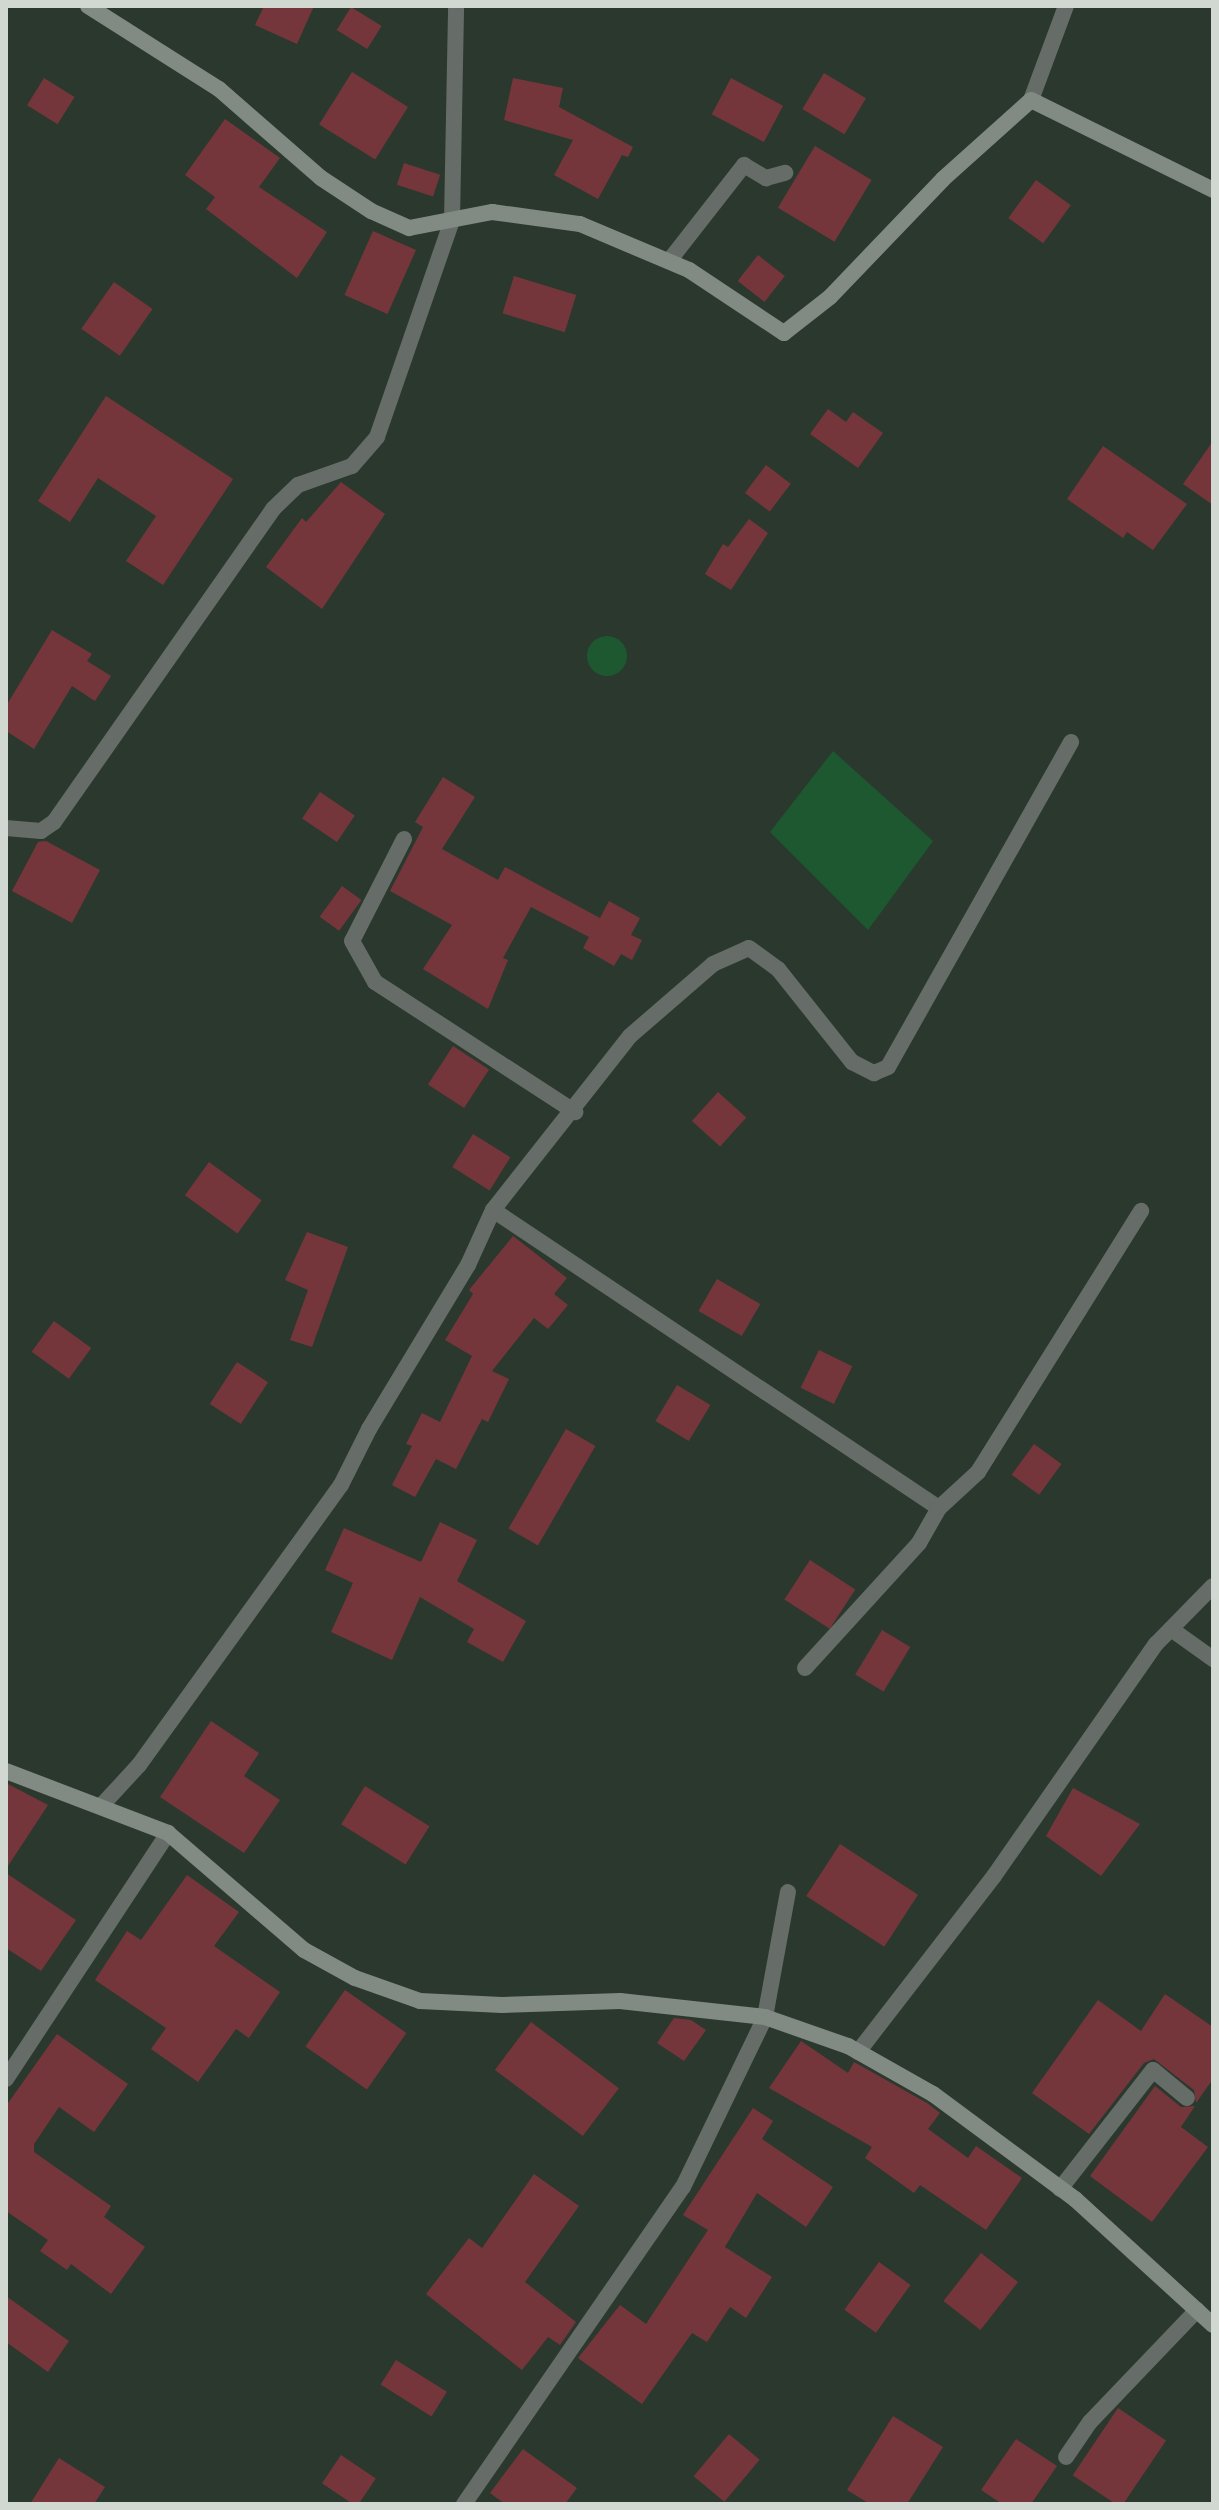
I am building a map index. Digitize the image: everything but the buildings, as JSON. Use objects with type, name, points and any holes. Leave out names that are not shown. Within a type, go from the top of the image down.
[{"type":"main road","points":[[88,6],[219,89],[321,178],[371,211],[409,228],[492,212],[580,224],[669,261],[784,333],[830,297],[943,179],[1031,100],[1213,190]]},
{"type":"main road","points":[[6,1771],[103,1804],[168,1833],[304,1950],[355,1978],[420,2001],[502,2005],[620,2001],[765,2017],[858,2052],[933,2094],[1060,2189],[1213,2325]]},
{"type":"street","points":[[6,828],[41,831],[54,822],[273,509],[298,485],[365,455],[377,437],[452,220],[456,6]]},
{"type":"street","points":[[1031,100],[1066,6]]},
{"type":"street","points":[[669,261],[744,165],[766,178],[785,173]]},
{"type":"street","points":[[103,1804],[139,1765],[341,1485],[369,1429],[468,1265],[493,1210],[575,1112],[630,1036],[713,964],[739,949],[766,956],[852,1062],[874,1073],[888,1067],[1071,742]]},
{"type":"street","points":[[404,839],[352,941],[375,982],[575,1112]]},
{"type":"street","points":[[493,1210],[939,1508]]},
{"type":"street","points":[[805,1668],[919,1543],[939,1508],[978,1472],[1141,1211]]},
{"type":"street","points":[[858,2052],[994,1876],[1171,1629],[1213,1586]]},
{"type":"street","points":[[1171,1629],[1213,1659]]},
{"type":"street","points":[[6,2079],[168,1833]]},
{"type":"street","points":[[464,2504],[683,2187],[765,2017],[788,1892]]},
{"type":"street","points":[[1060,2189],[1153,2070],[1187,2098]]},
{"type":"street","points":[[1066,2457],[1090,2422],[1197,2310]]},
{"type":"shaded area","points":[[607,636],[621,642],[627,656],[621,670],[607,676],[593,670],[587,656],[593,642]]},
{"type":"shaded area","points":[[833,751],[933,841],[868,930],[770,832]]}]
